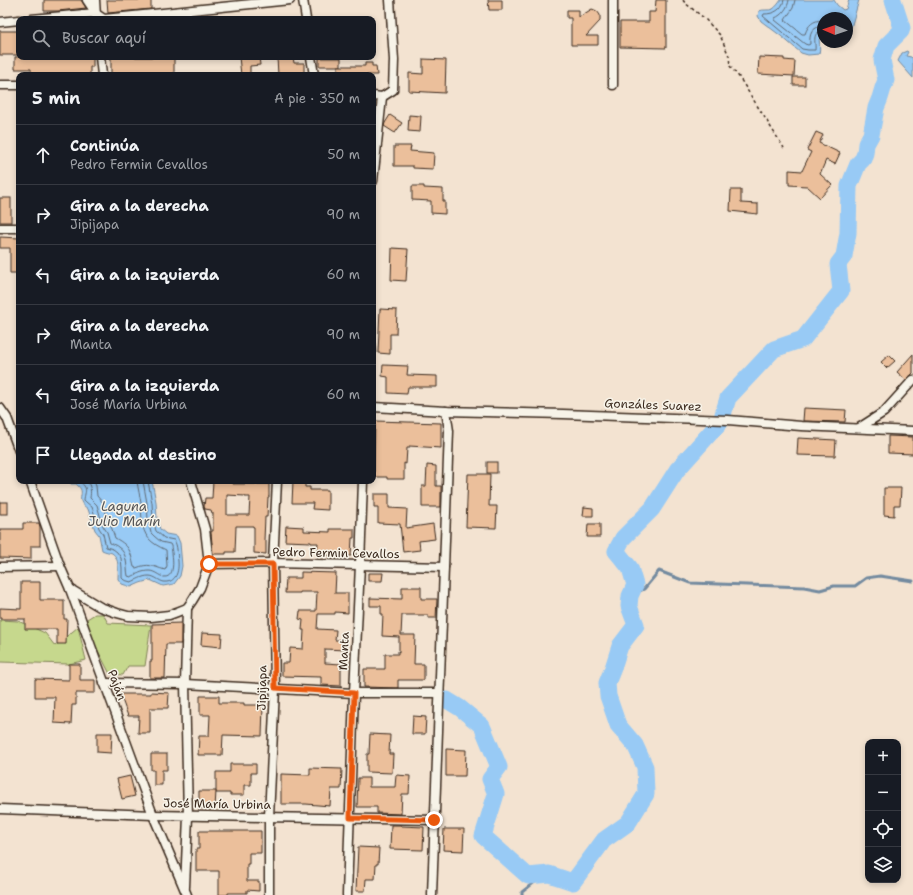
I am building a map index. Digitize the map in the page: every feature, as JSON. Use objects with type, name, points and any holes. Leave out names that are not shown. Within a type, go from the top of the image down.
[{"type":"street","points":[[87,0],[96,16]]},
{"type":"street","points":[[95,0],[96,16]]},
{"type":"street","points":[[133,16],[290,0]]},
{"type":"street","points":[[303,0],[306,16]]},
{"type":"street","points":[[376,96],[382,97],[393,90],[394,60],[390,0]]},
{"type":"street","points":[[613,0],[613,85]]},
{"type":"street","points":[[0,22],[16,20]]},
{"type":"street","points":[[100,60],[102,72]]},
{"type":"street","points":[[312,60],[314,72]]},
{"type":"street","points":[[0,85],[16,85]]},
{"type":"street","points":[[376,154],[382,97]]},
{"type":"street","points":[[0,228],[16,228]]},
{"type":"street","points":[[859,428],[884,412],[913,380]]},
{"type":"street","name":"Gonzáles Suarez","points":[[376,407],[446,411],[728,420],[801,426],[913,431]]},
{"type":"street","points":[[0,408],[7,418],[16,443]]},
{"type":"street","points":[[432,895],[449,431],[446,411]]},
{"type":"street","name":"Paján","points":[[31,484],[153,815],[186,892]]},
{"type":"street","points":[[70,589],[100,607],[128,616],[151,617],[169,615],[187,608],[200,588],[209,564],[205,529],[192,484]]},
{"type":"street","name":"Jipijapa","points":[[269,895],[269,817],[275,688],[273,564],[277,484]]},
{"type":"street","name":"Manta","points":[[347,895],[363,484]]},
{"type":"street","name":"Pedro Fermin Cevallos","points":[[209,564],[444,567]]},
{"type":"street","points":[[0,567],[60,566]]},
{"type":"street","points":[[186,892],[188,816],[185,684],[187,608]]},
{"type":"street","points":[[104,683],[185,684],[354,693],[439,693]]},
{"type":"street","name":"José María Urbina","points":[[0,809],[188,816],[434,820]]},
{"type":"path","points":[[683,0],[704,18],[720,35],[729,56],[730,66],[743,83],[784,148]]},
{"type":"green space","points":[[95,614],[103,614],[108,623],[151,625],[145,666],[128,666],[123,675],[110,674],[90,635],[87,619]]},
{"type":"green space","points":[[0,620],[18,621],[45,633],[55,646],[78,627],[86,660],[69,664],[0,662]]},
{"type":"water","points":[[781,0],[834,0],[843,10],[846,9],[849,0],[859,0],[853,21],[853,12],[817,12],[817,48],[820,48],[819,54],[808,55],[801,53],[761,21],[758,16],[759,11],[770,10]]},
{"type":"water","points":[[907,51],[906,56],[913,59],[913,78],[898,61],[902,53]]},
{"type":"water","name":"Laguna Julio Marín","points":[[76,484],[153,484],[157,519],[160,529],[166,534],[177,536],[180,543],[182,566],[180,576],[174,584],[163,586],[150,580],[131,587],[122,584],[118,579],[118,565],[115,555],[102,550],[99,535],[95,530],[88,509],[81,502],[80,487]]},
{"type":"building","points":[[44,0],[81,0],[86,8],[44,11]]},
{"type":"building","points":[[107,0],[151,0],[151,9],[108,13]]},
{"type":"building","points":[[488,0],[502,0],[502,10],[489,10]]},
{"type":"building","points":[[656,0],[666,0],[666,48],[620,47],[620,22],[649,22],[649,12],[655,12]]},
{"type":"building","points":[[592,9],[597,11],[600,15],[600,21],[586,36],[598,36],[598,45],[571,45],[571,18],[567,18],[567,10],[579,10],[579,17]]},
{"type":"building","points":[[0,31],[16,31],[16,55],[0,55]]},
{"type":"building","points":[[15,57],[16,60],[93,60],[93,67],[90,67],[90,72],[31,72],[31,69],[15,69]]},
{"type":"building","points":[[759,57],[784,58],[784,60],[795,61],[794,76],[758,74]]},
{"type":"building","points":[[423,59],[446,60],[445,93],[409,91],[409,73],[423,74]]},
{"type":"building","points":[[111,60],[174,60],[174,72],[111,72]]},
{"type":"building","points":[[239,60],[259,60],[260,65],[250,66],[250,72],[241,72]]},
{"type":"building","points":[[277,60],[294,60],[294,63],[304,63],[304,72],[278,72]]},
{"type":"building","points":[[319,60],[341,60],[341,66],[319,66]]},
{"type":"building","points":[[365,63],[372,63],[372,66],[376,66],[377,75],[376,72],[338,72],[338,66],[365,66]]},
{"type":"building","points":[[793,77],[805,77],[805,85],[793,85]]},
{"type":"building","points":[[390,115],[402,123],[395,133],[384,126]]},
{"type":"building","points":[[409,115],[421,116],[420,132],[408,131]]},
{"type":"building","points":[[816,132],[823,135],[819,143],[840,153],[835,164],[826,160],[820,174],[832,185],[820,198],[807,186],[789,185],[789,170],[802,171],[811,152],[807,150]]},
{"type":"building","points":[[394,146],[411,146],[410,151],[434,153],[433,169],[413,168],[413,166],[394,166]]},
{"type":"building","points":[[412,186],[443,189],[445,214],[431,213],[431,201],[412,200]]},
{"type":"building","points":[[731,190],[741,190],[741,203],[758,204],[758,214],[730,211]]},
{"type":"building","points":[[0,198],[11,198],[11,222],[0,222]]},
{"type":"building","points":[[0,237],[16,238],[16,273],[10,273],[10,248],[0,248]]},
{"type":"building","points":[[392,248],[408,249],[406,281],[391,280]]},
{"type":"building","points":[[380,309],[397,310],[396,334],[390,334],[390,354],[378,353]]},
{"type":"building","points":[[913,354],[913,373],[906,380],[897,372]]},
{"type":"building","points":[[889,355],[895,361],[887,368],[881,362]]},
{"type":"building","points":[[383,365],[408,366],[407,375],[437,376],[437,387],[408,387],[407,394],[388,393],[388,377],[382,376]]},
{"type":"building","points":[[804,408],[846,410],[845,422],[803,421]]},
{"type":"building","points":[[376,421],[441,423],[441,448],[409,446],[409,448],[407,448],[406,464],[404,463],[404,479],[387,479],[387,477],[376,477]]},
{"type":"building","points":[[888,436],[913,437],[913,454],[888,453]]},
{"type":"building","points":[[798,438],[836,440],[835,456],[797,455]]},
{"type":"building","points":[[487,462],[497,462],[497,473],[487,473]]},
{"type":"building","points":[[427,465],[436,466],[436,486],[441,486],[441,507],[422,507],[422,486],[426,486]]},
{"type":"building","points":[[468,474],[490,474],[489,506],[497,506],[496,528],[466,527]]},
{"type":"building","points":[[213,484],[269,484],[264,540],[266,540],[266,554],[254,553],[253,526],[236,526],[235,552],[213,554],[211,531],[213,531],[213,513],[211,510],[205,509],[205,498],[212,498]],"holes":[[[227,495],[250,497],[249,515],[227,515]]]},
{"type":"building","points":[[293,484],[305,484],[305,487],[310,487],[310,490],[328,490],[328,510],[312,509],[313,503],[292,503]]},
{"type":"building","points":[[884,488],[901,488],[900,505],[894,505],[894,516],[884,515]]},
{"type":"building","points":[[374,494],[389,494],[389,508],[407,509],[406,528],[433,524],[435,539],[419,541],[420,550],[403,552],[400,524],[378,523],[378,507],[374,507]]},
{"type":"building","points":[[0,502],[8,502],[8,514],[0,514]]},
{"type":"building","points":[[584,507],[593,508],[593,516],[583,516]]},
{"type":"building","points":[[23,523],[39,523],[40,546],[31,546],[31,559],[0,558],[0,529],[23,529]]},
{"type":"building","points":[[588,524],[600,524],[600,537],[587,537]]},
{"type":"building","points":[[286,526],[304,527],[304,531],[330,532],[330,529],[354,529],[351,556],[317,555],[318,543],[285,541]]},
{"type":"building","points":[[301,572],[336,573],[335,593],[348,593],[348,613],[335,612],[335,614],[318,614],[317,629],[336,630],[335,640],[345,640],[345,650],[325,649],[325,663],[341,664],[341,686],[321,685],[321,677],[282,676],[282,663],[289,663],[290,648],[303,649],[304,630],[302,630],[303,620],[299,619],[300,611],[316,611],[317,592],[285,593],[286,578],[301,578]]},
{"type":"building","points":[[368,573],[383,573],[382,581],[368,581]]},
{"type":"building","points":[[21,582],[40,582],[40,600],[64,600],[64,619],[67,619],[66,644],[57,644],[57,629],[25,629],[25,619],[0,619],[0,608],[21,609]]},
{"type":"building","points":[[402,587],[421,587],[421,599],[437,599],[436,618],[428,618],[428,615],[402,615],[401,635],[415,635],[414,664],[424,664],[424,680],[398,680],[398,688],[364,687],[364,669],[385,669],[385,654],[398,654],[398,651],[399,652],[399,637],[382,636],[383,614],[381,614],[381,606],[370,606],[370,598],[402,599]]},
{"type":"building","points":[[181,623],[181,644],[166,644],[165,678],[150,678],[150,661],[152,661],[152,624]]},
{"type":"building","points":[[202,633],[222,634],[221,647],[201,645]]},
{"type":"building","points":[[69,664],[80,664],[80,680],[95,680],[95,693],[76,693],[76,705],[72,705],[71,724],[54,723],[55,697],[35,697],[35,679],[69,680]]},
{"type":"building","points":[[151,692],[169,693],[168,708],[150,708],[150,733],[138,733],[139,716],[128,716],[120,694],[151,694]]},
{"type":"building","points":[[200,696],[219,696],[219,703],[263,705],[262,736],[223,735],[222,755],[198,755],[199,736],[209,736],[210,715],[200,715]]},
{"type":"building","points":[[413,716],[426,717],[425,734],[412,734]]},
{"type":"building","points":[[97,733],[112,733],[111,753],[97,752]]},
{"type":"building","points":[[370,734],[390,735],[389,754],[393,754],[392,773],[367,772],[367,754],[369,754]]},
{"type":"building","points":[[446,749],[466,750],[465,776],[446,776]]},
{"type":"building","points":[[151,754],[167,754],[167,770],[162,770],[162,785],[154,785],[154,770],[151,770]]},
{"type":"building","points":[[230,764],[256,764],[256,773],[251,773],[251,785],[244,785],[244,795],[216,793],[216,772],[230,772]]},
{"type":"building","points":[[310,768],[342,769],[341,789],[331,789],[330,806],[281,804],[281,774],[310,775]]},
{"type":"building","points":[[396,775],[410,776],[409,794],[402,794],[401,814],[377,813],[377,807],[357,807],[358,778],[369,778],[369,787],[395,787]]},
{"type":"building","points":[[130,776],[135,796],[122,799],[117,779]]},
{"type":"building","points":[[199,791],[216,791],[215,808],[199,808]]},
{"type":"building","points":[[391,825],[424,827],[423,850],[390,849]]},
{"type":"building","points":[[444,829],[464,829],[463,851],[443,850]]},
{"type":"building","points":[[199,831],[261,831],[261,853],[249,853],[249,864],[247,864],[247,881],[259,881],[259,891],[247,890],[247,893],[228,893],[228,895],[219,895],[219,871],[196,871],[196,849],[199,849]]},
{"type":"building","points":[[358,847],[379,848],[375,879],[366,879],[365,891],[356,891]]},
{"type":"waterway","points":[[447,700],[460,708],[482,726],[499,767],[490,779],[496,794],[483,836],[528,876],[549,874],[573,882],[604,840],[628,823],[646,794],[645,767],[635,745],[618,725],[608,696],[607,683],[620,646],[636,625],[629,606],[630,596],[635,585],[630,568],[616,551],[623,538],[652,509],[677,470],[721,421],[728,398],[774,349],[803,339],[841,291],[838,264],[844,256],[848,233],[849,186],[858,164],[863,159],[866,144],[871,135],[876,108],[886,80],[882,60],[886,46],[901,31],[902,28],[893,0]]},
{"type":"waterway","points":[[630,596],[644,589],[659,571],[690,583],[804,587],[820,590],[834,586],[855,586],[866,578],[880,576],[913,581]]},
{"type":"waterway","points":[[522,895],[522,892],[536,881],[549,874]]},
{"type":"route","points":[[209,564],[273,564],[275,688],[354,693],[350,818],[434,820]]}]
